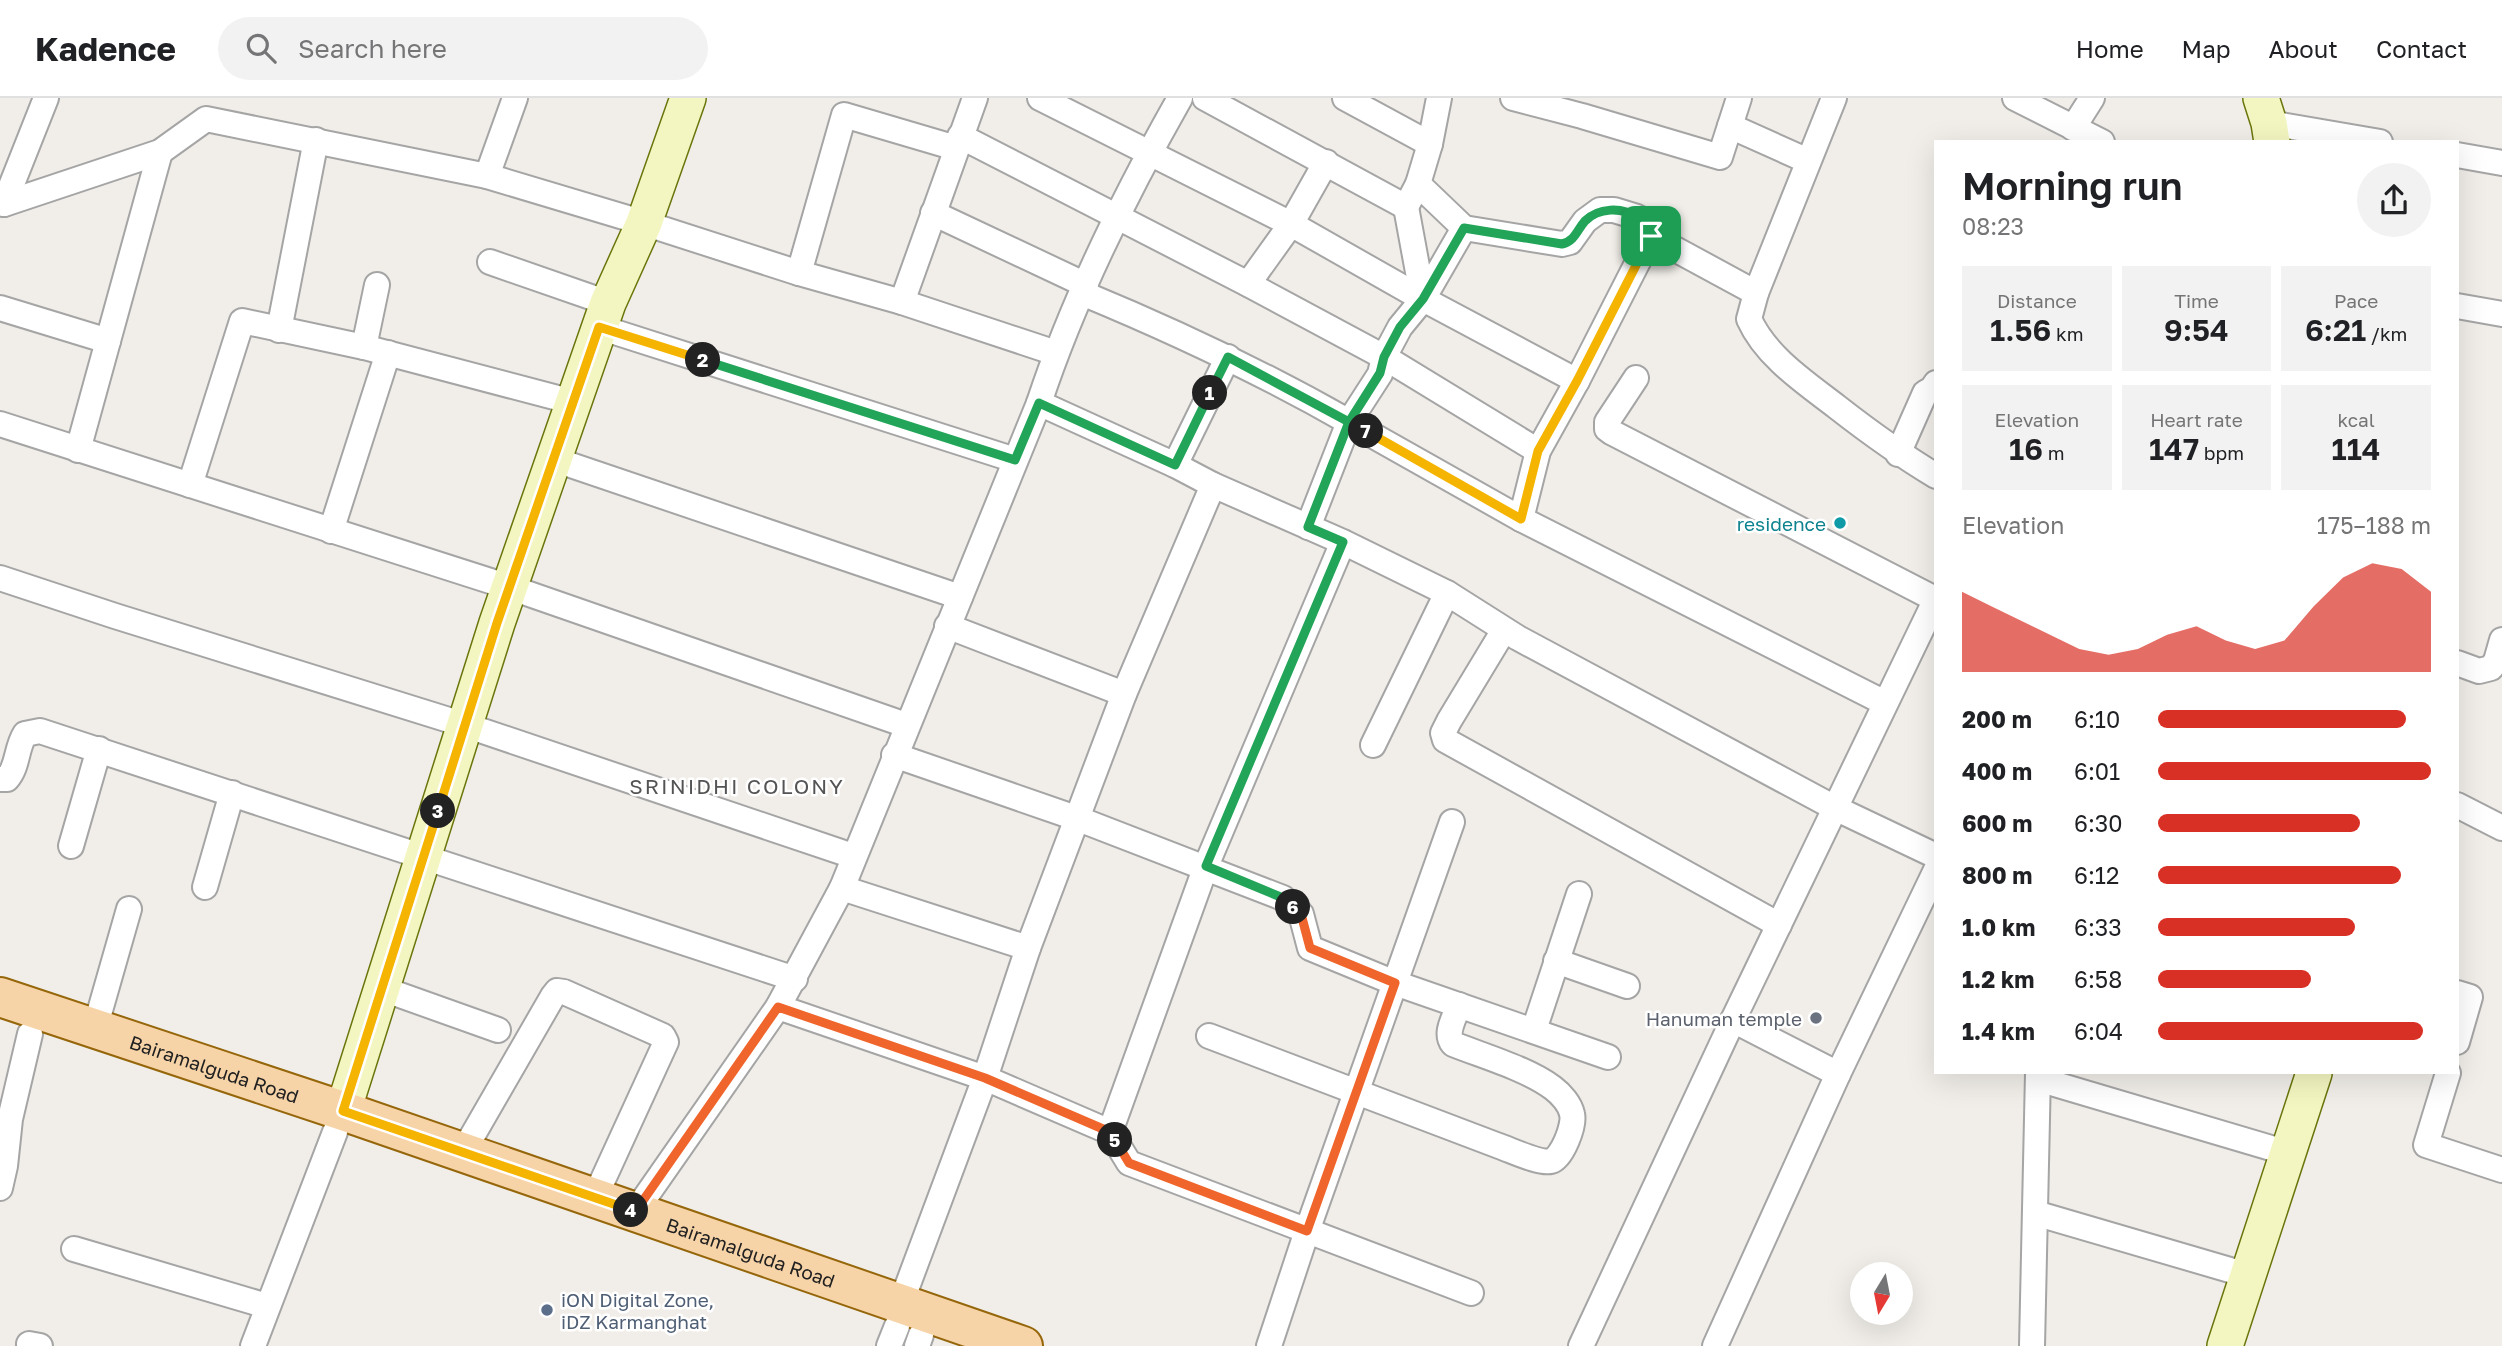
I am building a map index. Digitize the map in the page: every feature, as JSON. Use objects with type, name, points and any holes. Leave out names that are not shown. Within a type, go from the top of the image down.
[{"type":"main road","name":"Bairamalguda Road","points":[[0,998],[95,1028],[339,1122],[913,1334],[1023,1346]]},
{"type":"main road","name":"Bairamalguda Road","points":[[15,1029],[339,1122],[463,1152],[635,1212],[913,1334]]},
{"type":"street","points":[[2,204],[46,98]]},
{"type":"street","points":[[488,176],[516,98]]},
{"type":"street","points":[[253,1346],[339,1122],[509,587],[553,459],[604,315],[645,223],[688,98]]},
{"type":"street","points":[[902,302],[975,98]]},
{"type":"street","points":[[1040,98],[1291,224],[1423,299],[1577,381]]},
{"type":"street","points":[[635,1212],[778,1007],[842,888],[894,754],[1039,403],[1056,353],[1118,216],[1181,98]]},
{"type":"street","points":[[1205,98],[1406,207]]},
{"type":"street","points":[[1345,98],[1430,144]]},
{"type":"street","points":[[1423,299],[1406,207],[1418,184],[1430,144],[1438,98]]},
{"type":"street","points":[[1513,98],[1720,157],[1740,98]]},
{"type":"street","points":[[1834,98],[1756,293],[1749,319],[1766,345],[1798,377],[1898,454],[1934,476]]},
{"type":"street","points":[[2015,98],[2098,140]]},
{"type":"street","points":[[2073,128],[2092,98]]},
{"type":"street","points":[[2,204],[160,152],[210,108],[316,141],[488,176],[799,273],[902,302],[1056,353]]},
{"type":"street","points":[[799,273],[844,115],[958,142],[1118,216],[1248,284],[1384,357],[1538,451]]},
{"type":"street","points":[[2268,121],[2369,140]]},
{"type":"street","points":[[1730,125],[1808,161]]},
{"type":"street","points":[[279,330],[316,141]]},
{"type":"street","points":[[78,450],[160,152]]},
{"type":"street","points":[[2459,155],[2502,163]]},
{"type":"street","points":[[1248,284],[1291,224],[1326,162]]},
{"type":"street","points":[[1418,184],[1464,228],[1562,244],[1570,242],[1585,221],[1600,210],[1614,210],[1637,217],[1651,236],[1756,293]]},
{"type":"street","points":[[933,213],[1228,357],[1521,519],[1885,703]]},
{"type":"street","points":[[1308,527],[1349,422],[1380,373],[1384,357],[1400,327],[1423,299],[1464,228]]},
{"type":"street","points":[[1521,519],[1538,451],[1651,236]]},
{"type":"street","points":[[490,262],[604,315],[1015,460]]},
{"type":"street","points":[[364,347],[377,285]]},
{"type":"street","points":[[2459,306],[2502,314]]},
{"type":"street","points":[[0,308],[108,341]]},
{"type":"street","points":[[190,485],[242,321],[364,347],[573,402]]},
{"type":"street","points":[[331,531],[388,353]]},
{"type":"street","points":[[1175,465],[1228,357]]},
{"type":"street","points":[[1636,378],[1607,422],[1607,429],[1611,432],[1934,598]]},
{"type":"street","points":[[1898,454],[1924,393],[1934,386]]},
{"type":"street","points":[[1039,403],[1213,485],[1343,542],[1447,593],[1504,630],[1835,808],[1934,855]]},
{"type":"street","points":[[0,424],[509,587],[906,725]]},
{"type":"street","points":[[553,459],[960,597]]},
{"type":"street","points":[[913,1334],[985,1078],[1028,948],[1124,694],[1213,485]]},
{"type":"street","points":[[1110,1132],[1206,866],[1343,542]]},
{"type":"street","points":[[0,578],[465,725],[853,856]]},
{"type":"street","points":[[1373,745],[1447,593]]},
{"type":"street","points":[[1581,1346],[1733,1020],[1934,601]]},
{"type":"street","points":[[947,626],[1124,694]]},
{"type":"street","points":[[1504,630],[1449,721],[1443,733],[1445,740],[1779,925]]},
{"type":"street","points":[[2459,664],[2479,671],[2491,668],[2502,640]]},
{"type":"street","points":[[0,779],[6,779],[12,772],[20,742],[25,734],[40,731],[795,979]]},
{"type":"street","points":[[71,846],[99,749]]},
{"type":"street","points":[[894,754],[1206,866],[1283,898],[1301,914],[1310,948],[1395,983],[1608,1057]]},
{"type":"street","points":[[205,887],[232,793]]},
{"type":"street","points":[[2459,806],[2502,828]]},
{"type":"street","points":[[1269,1346],[1452,822]]},
{"type":"street","points":[[1715,1346],[1838,1074],[1934,874]]},
{"type":"street","points":[[842,888],[1028,948]]},
{"type":"street","points":[[1534,1030],[1579,894]]},
{"type":"street","points":[[95,1028],[129,909]]},
{"type":"street","points":[[1556,961],[1627,986]]},
{"type":"street","points":[[383,989],[498,1030]]},
{"type":"street","points":[[463,1152],[553,996],[557,991],[564,992],[663,1036],[666,1042],[595,1198]]},
{"type":"street","points":[[2459,994],[2470,997],[2459,1035]]},
{"type":"street","points":[[1209,1036],[1540,1160],[1548,1162],[1555,1159],[1560,1154],[1573,1123],[1569,1107],[1553,1088],[1535,1078],[1453,1044],[1449,1033],[1459,1005]]},
{"type":"street","points":[[778,1007],[985,1078],[1110,1132],[1129,1163],[1471,1293]]},
{"type":"street","points":[[1733,1020],[1838,1074]]},
{"type":"street","points":[[0,1188],[10,1119],[15,1029]]},
{"type":"street","points":[[2225,1346],[2314,1074]]},
{"type":"street","points":[[2448,1074],[2426,1145],[2502,1170]]},
{"type":"street","points":[[2032,1346],[2038,1076],[2288,1153]]},
{"type":"street","points":[[2035,1213],[2247,1275]]},
{"type":"street","points":[[74,1249],[267,1306]]},
{"type":"place","name":"residence","points":[[1840,523]]},
{"type":"place","name":"Hanuman temple","points":[[1816,1018]]},
{"type":"place","name":"iON Digital Zone, iDZ Karmanghat","points":[[547,1310]]},
{"type":"district","name":"SRINIDHI COLONY","points":[[737,786]]},
{"type":"route","points":[[1651,236],[1538,451],[1521,519],[1349,422],[1308,527],[1343,542],[1206,866],[1283,898],[1301,914],[1310,948],[1395,983],[1307,1231],[1129,1163],[1110,1132],[985,1078],[778,1007],[635,1212],[343,1111],[497,623],[599,327],[1015,460],[1039,403],[1175,465],[1228,357],[1279,382],[1349,422],[1380,373],[1384,357],[1400,327],[1423,299],[1464,228],[1562,244],[1570,242],[1585,221],[1600,210],[1614,210],[1637,217],[1651,236]]}]
